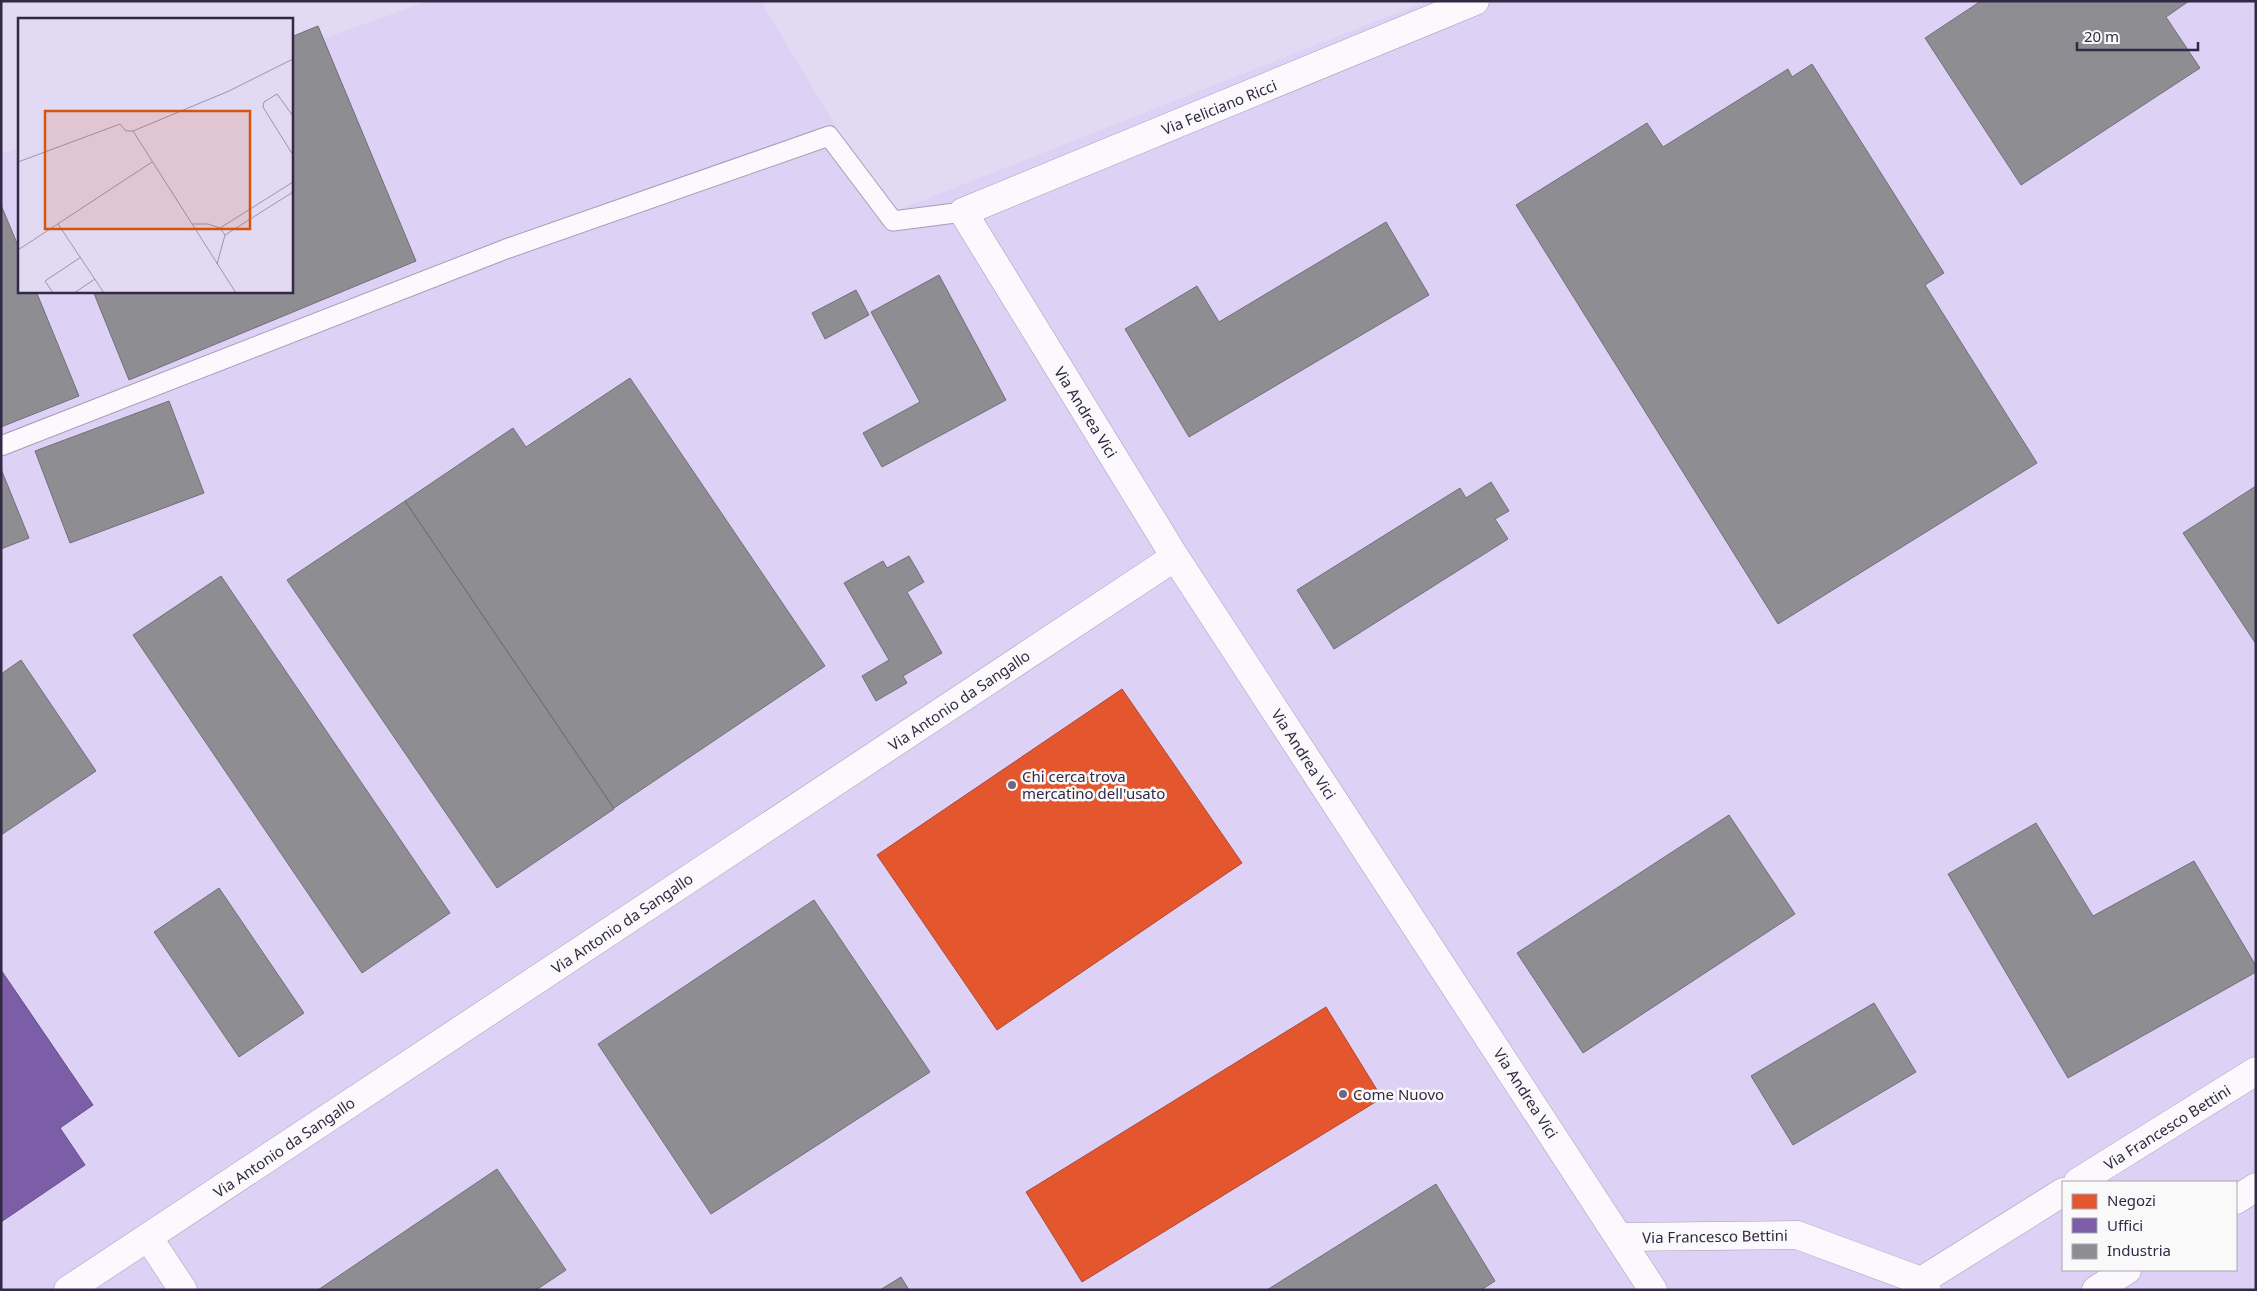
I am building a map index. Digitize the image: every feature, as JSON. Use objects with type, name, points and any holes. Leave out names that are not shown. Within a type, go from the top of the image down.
[{"type":"street","name":"Via Feliciano Ricci","points":[[963,212],[1475,1]]},
{"type":"street","name":"Via Andrea Vici","points":[[963,212],[1175,557],[1654,1290]]},
{"type":"street","name":"Via Antonio da Sangallo","points":[[68,1290],[1175,557]]},
{"type":"street","name":"Via Francesco Bettini","points":[[2080,1181],[2256,1071]]},
{"type":"street","points":[[2237,1199],[2256,1187]]},
{"type":"street","name":"Via Francesco Bettini","points":[[1620,1237],[1797,1235],[1924,1285],[2062,1193]]},
{"type":"street","points":[[148,1237],[183,1290]]},
{"type":"street","points":[[2096,1290],[2125,1271]]},
{"type":"lane","points":[[1,446],[506,249],[829,136],[892,221],[963,212]]},
{"type":"shaded area","points":[[429,1],[761,1],[888,214],[1427,1],[2256,1],[2256,1290],[1,1290],[1,154],[18,148],[18,292],[292,292],[292,50]]},
{"type":"building: Negozi","points":[[1122,689],[1242,863],[997,1030],[877,855]]},
{"type":"building: Negozi","points":[[1326,1007],[1382,1098],[1082,1282],[1026,1192]]},
{"type":"building: Uffici","points":[[1,970],[93,1105],[60,1128],[85,1165],[1,1222]]},
{"type":"building: Industria","points":[[1981,1],[2189,1],[2166,17],[2200,68],[2021,185],[1925,38]]},
{"type":"building: Industria","points":[[318,26],[416,261],[129,380],[93,292],[292,292],[292,37]]},
{"type":"building: Industria","points":[[1812,64],[1944,273],[1925,285],[2037,463],[1778,624],[1516,205],[1647,123],[1663,147],[1788,69],[1792,77]]},
{"type":"building: Industria","points":[[1,205],[18,246],[18,292],[36,292],[79,396],[1,427]]},
{"type":"building: Industria","points":[[1386,222],[1429,295],[1189,437],[1125,329],[1197,286],[1219,322]]},
{"type":"building: Industria","points":[[939,275],[1006,400],[882,467],[863,433],[920,402],[871,312]]},
{"type":"building: Industria","points":[[856,290],[869,315],[825,339],[812,313]]},
{"type":"building: Industria","points":[[630,378],[825,666],[614,808],[405,501],[513,428],[526,447]]},
{"type":"building: Industria","points":[[169,401],[204,493],[70,543],[35,451]]},
{"type":"building: Industria","points":[[1,469],[29,538],[1,549]]},
{"type":"building: Industria","points":[[1491,482],[1509,511],[1495,519],[1508,539],[1334,649],[1297,590],[1460,488],[1466,498]]},
{"type":"building: Industria","points":[[2256,486],[2256,644],[2183,533]]},
{"type":"building: Industria","points":[[405,501],[614,809],[497,888],[287,580]]},
{"type":"building: Industria","points":[[909,556],[924,582],[907,592],[942,653],[903,676],[907,683],[876,701],[862,676],[889,660],[844,583],[883,561],[887,568]]},
{"type":"building: Industria","points":[[221,576],[450,913],[362,973],[133,635]]},
{"type":"building: Industria","points":[[21,660],[96,771],[1,835],[1,674]]},
{"type":"building: Industria","points":[[1729,815],[1795,914],[1583,1053],[1517,953]]},
{"type":"building: Industria","points":[[2036,823],[2093,916],[2194,861],[2256,966],[2256,972],[2068,1078],[1948,874]]},
{"type":"building: Industria","points":[[219,888],[304,1013],[239,1057],[154,932]]},
{"type":"building: Industria","points":[[814,900],[930,1072],[711,1214],[598,1044]]},
{"type":"building: Industria","points":[[1874,1003],[1916,1072],[1793,1145],[1751,1076]]},
{"type":"building: Industria","points":[[497,1169],[566,1270],[536,1290],[318,1290]]},
{"type":"building: Industria","points":[[1436,1184],[1495,1281],[1481,1290],[1267,1290]]},
{"type":"building: Industria","points":[[901,1277],[909,1290],[880,1290]]},
{"type":"place","name":"Chi cerca trova mercatino dell'usato","points":[[1012,785]]},
{"type":"place","name":"Come Nuovo","points":[[1343,1094]]}]
